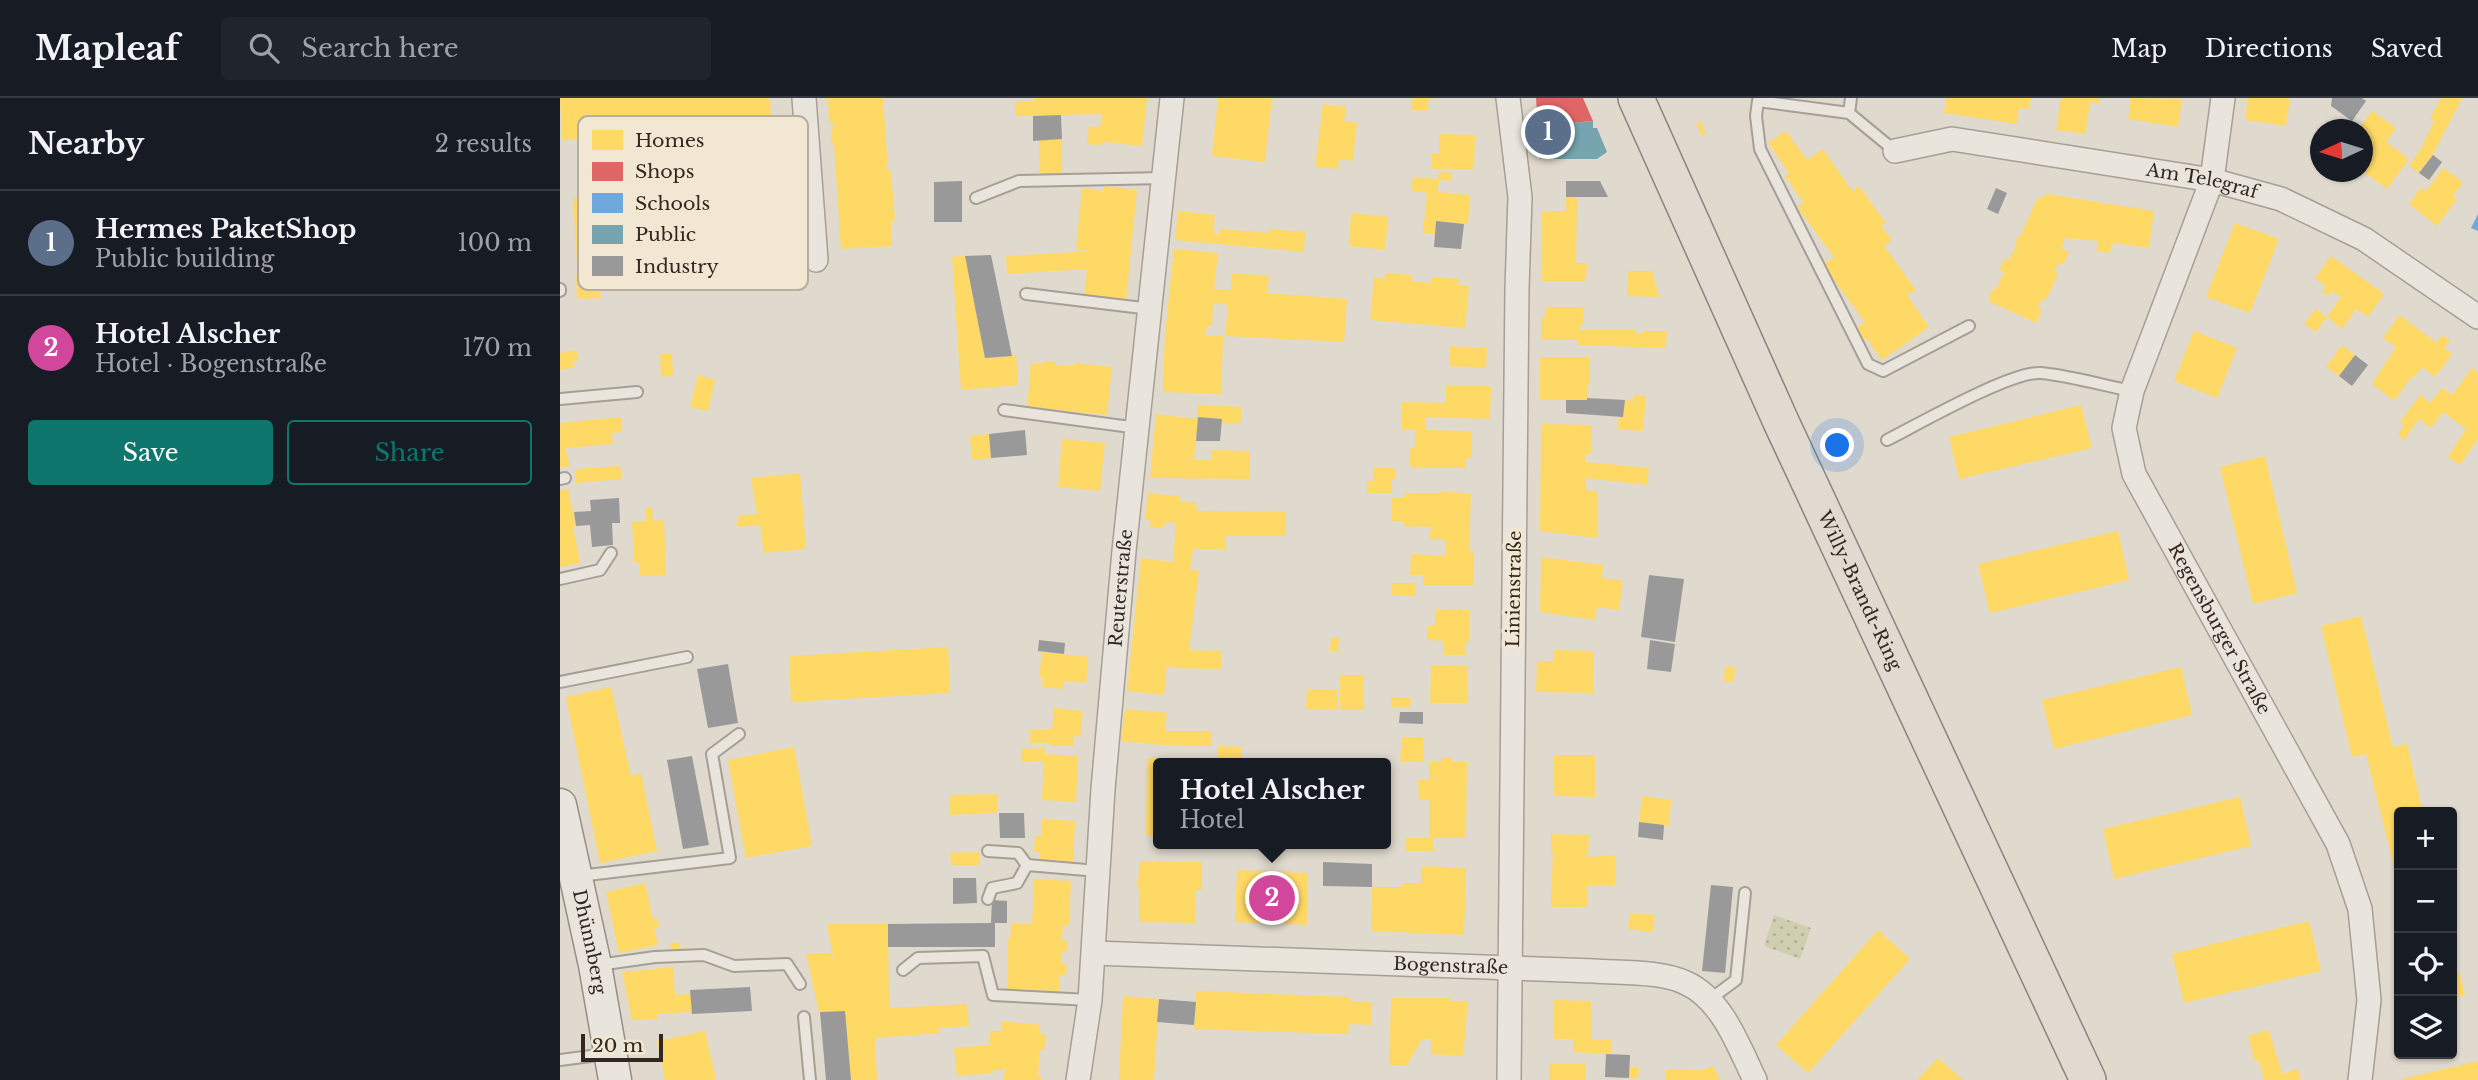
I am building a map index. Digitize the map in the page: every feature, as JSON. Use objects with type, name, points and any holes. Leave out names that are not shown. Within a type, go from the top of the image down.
[{"type":"main road","name":"Willy-Brandt-Ring","points":[[1636,98],[1787,436],[2088,1080]]},
{"type":"street","points":[[804,98],[805,116]]},
{"type":"street","name":"Reuterstraße","points":[[1079,1080],[1094,953],[1098,871],[1124,551],[1172,98]]},
{"type":"street","name":"Linienstraße","points":[[1508,98],[1520,197],[1509,1080]]},
{"type":"street","name":"Regensburger Straße","points":[[2223,98],[2212,180],[2132,391],[2124,428],[2134,474],[2338,844],[2360,909],[2369,1000],[2360,1080]]},
{"type":"street","name":"Am Telegraf","points":[[1895,152],[1952,139],[2212,180],[2281,199],[2364,239],[2478,317]]},
{"type":"street","points":[[808,152],[816,260]]},
{"type":"street","name":"Dhünnberg","points":[[562,821],[595,965],[613,1067]]},
{"type":"street","name":"Bogenstraße","points":[[1094,953],[1510,967],[1670,977],[1688,983],[1709,1000],[1731,1030],[1755,1080]]},
{"type":"lane","points":[[1849,113],[1850,98]]},
{"type":"lane","points":[[1895,152],[1849,113],[1758,101],[1756,116],[1760,149],[1868,364],[1883,371],[1969,326]]},
{"type":"lane","points":[[976,198],[1019,181],[1165,178]]},
{"type":"lane","points":[[1026,294],[1151,309]]},
{"type":"lane","points":[[1887,440],[2022,375],[2039,373],[2132,391]]},
{"type":"lane","points":[[560,399],[637,392]]},
{"type":"lane","points":[[1004,410],[1138,428]]},
{"type":"lane","points":[[560,579],[600,570],[611,553]]},
{"type":"lane","points":[[560,682],[687,657]]},
{"type":"lane","points":[[576,877],[730,858],[712,754],[739,734]]},
{"type":"lane","points":[[988,851],[1018,853],[1027,865],[1098,871]]},
{"type":"lane","points":[[988,899],[992,888],[1017,883],[1027,865]]},
{"type":"lane","points":[[1709,1000],[1736,980],[1745,893]]},
{"type":"lane","points":[[595,965],[655,957],[704,955],[734,966],[788,964],[800,984]]},
{"type":"lane","points":[[903,970],[918,958],[982,956],[993,995],[1090,1000]]},
{"type":"lane","points":[[804,1017],[810,1080]]},
{"type":"lane","points":[[560,1059],[613,1067]]},
{"type":"green space","points":[[1774,915],[1811,928],[1800,959],[1764,946]]},
{"type":"building: Homes","points":[[560,98],[770,98],[771,116],[578,116],[578,139],[562,140]]},
{"type":"building: Homes","points":[[824,98],[883,98],[888,171],[891,171],[895,221],[891,221],[892,246],[841,249],[834,145],[831,142],[833,123],[829,123],[828,101]]},
{"type":"building: Homes","points":[[1034,98],[1147,98],[1142,146],[1105,142],[1100,145],[1087,144],[1089,126],[1100,127],[1102,114],[1016,116],[1015,102],[1034,101]]},
{"type":"building: Homes","points":[[1218,98],[1272,98],[1265,162],[1212,156]]},
{"type":"building: Homes","points":[[1413,98],[1429,98],[1427,111],[1411,110]]},
{"type":"building: Homes","points":[[1946,98],[2031,98],[2029,109],[2019,108],[2017,124],[1944,113]]},
{"type":"building: Homes","points":[[2061,98],[2100,98],[2099,104],[2090,102],[2085,134],[2056,130]]},
{"type":"building: Homes","points":[[2131,98],[2182,99],[2178,127],[2128,119]]},
{"type":"building: Homes","points":[[2248,98],[2290,98],[2286,126],[2245,120]]},
{"type":"building: Homes","points":[[2441,98],[2462,98],[2433,154],[2419,173],[2409,166],[2422,147],[2434,121],[2430,119]]},
{"type":"building: Homes","points":[[1323,104],[1346,107],[1344,121],[1357,123],[1353,161],[1339,159],[1338,169],[1315,167]]},
{"type":"building: Homes","points":[[2372,111],[2396,128],[2386,142],[2409,159],[2387,189],[2373,179],[2373,119],[2366,119]]},
{"type":"building: Homes","points":[[1701,121],[1706,134],[1702,136],[1696,123]]},
{"type":"building: Homes","points":[[1786,131],[1807,160],[1823,149],[1852,191],[1859,186],[1886,223],[1881,226],[1892,240],[1884,246],[1916,290],[1907,295],[1929,327],[1882,360],[1866,338],[1863,340],[1855,329],[1865,322],[1823,265],[1834,257],[1797,207],[1804,203],[1785,176],[1789,173],[1768,143]]},
{"type":"building: Homes","points":[[1439,134],[1475,135],[1474,169],[1432,169],[1432,153],[1439,153]]},
{"type":"building: Homes","points":[[1062,139],[1062,177],[1040,177],[1039,140]]},
{"type":"building: Homes","points":[[2443,168],[2463,182],[2453,196],[2457,199],[2437,226],[2409,204],[2420,188],[2426,191]]},
{"type":"building: Homes","points":[[1439,172],[1451,173],[1451,181],[1439,180],[1438,192],[1470,195],[1468,224],[1436,221],[1435,234],[1423,233],[1427,193],[1411,191],[1413,177],[1438,179]]},
{"type":"building: Homes","points":[[1104,186],[1137,190],[1126,300],[1084,296],[1087,269],[1007,274],[1006,256],[1094,251],[1076,250],[1082,188],[1103,191]]},
{"type":"building: Homes","points":[[2047,194],[2154,211],[2149,248],[2113,243],[2109,253],[2096,251],[2098,241],[2065,238],[2061,248],[2069,252],[2063,265],[2059,263],[2054,272],[2058,274],[2046,300],[2042,299],[2038,308],[2042,310],[2036,323],[1990,302],[1990,294],[1996,289],[2004,272],[1999,270],[2005,259],[2009,260],[2017,244],[2015,240],[2021,235],[2036,201]]},
{"type":"building: Homes","points":[[1566,197],[1577,197],[1576,263],[1587,263],[1586,281],[1541,281],[1542,211],[1566,211]]},
{"type":"building: Homes","points":[[573,198],[578,198],[578,265],[577,265]]},
{"type":"building: Homes","points":[[1178,211],[1215,215],[1213,233],[1219,234],[1220,229],[1269,233],[1269,229],[1305,232],[1304,252],[1175,240]]},
{"type":"building: Homes","points":[[1351,213],[1388,217],[1385,250],[1349,246]]},
{"type":"building: Homes","points":[[2235,223],[2279,239],[2250,313],[2206,297]]},
{"type":"building: Homes","points":[[1174,249],[1218,253],[1214,289],[1231,290],[1232,273],[1269,276],[1267,293],[1347,299],[1344,342],[1225,336],[1228,305],[1213,303],[1212,326],[1207,326],[1205,336],[1223,336],[1221,394],[1163,392],[1165,334]]},
{"type":"building: Homes","points":[[965,256],[985,358],[1016,355],[1018,385],[961,390],[952,257]]},
{"type":"building: Homes","points":[[2331,256],[2384,294],[2368,317],[2356,309],[2342,329],[2327,317],[2341,297],[2332,291],[2328,296],[2322,292],[2326,287],[2315,278]]},
{"type":"building: Homes","points":[[1628,271],[1652,271],[1659,297],[1627,296]]},
{"type":"building: Homes","points":[[1385,273],[1412,275],[1411,281],[1431,283],[1432,277],[1459,279],[1458,285],[1469,286],[1465,328],[1370,320],[1374,277],[1385,279]]},
{"type":"building: Homes","points":[[576,275],[578,290],[601,290],[601,298],[577,299]]},
{"type":"building: Homes","points":[[1545,307],[1584,307],[1580,330],[1636,330],[1636,333],[1667,331],[1666,348],[1577,345],[1578,340],[1541,340],[1541,317],[1545,317]]},
{"type":"building: Homes","points":[[2315,309],[2327,317],[2316,332],[2304,324]]},
{"type":"building: Homes","points":[[2399,315],[2437,343],[2442,335],[2450,341],[2444,348],[2452,354],[2435,377],[2422,367],[2394,401],[2372,384],[2396,347],[2383,338]]},
{"type":"building: Homes","points":[[2194,331],[2237,348],[2217,398],[2174,381]]},
{"type":"building: Homes","points":[[2342,345],[2355,355],[2339,376],[2326,367]]},
{"type":"building: Homes","points":[[1450,346],[1487,348],[1486,368],[1449,366]]},
{"type":"building: Homes","points":[[576,350],[579,360],[573,361],[575,367],[560,370],[560,353]]},
{"type":"building: Homes","points":[[672,353],[673,376],[661,377],[660,354]]},
{"type":"building: Homes","points":[[1540,357],[1590,357],[1587,400],[1540,400]]},
{"type":"building: Homes","points":[[1044,361],[1056,362],[1056,365],[1074,366],[1074,363],[1112,367],[1107,415],[1027,407],[1031,363],[1044,364]]},
{"type":"building: Homes","points":[[2472,368],[2478,373],[2478,439],[2460,465],[2448,457],[2466,429],[2443,412],[2431,428],[2419,419],[2404,440],[2398,435],[2404,425],[2400,422],[2420,395],[2430,403],[2442,388],[2452,395]]},
{"type":"building: Homes","points":[[698,375],[715,380],[708,411],[690,407]]},
{"type":"building: Homes","points":[[1446,386],[1491,386],[1490,419],[1425,417],[1425,430],[1469,431],[1472,434],[1472,456],[1465,460],[1465,468],[1412,468],[1409,465],[1409,450],[1415,446],[1415,430],[1402,430],[1402,402],[1446,403]]},
{"type":"building: Homes","points":[[1633,395],[1646,396],[1643,431],[1617,429],[1619,416],[1623,417],[1625,400],[1633,401]]},
{"type":"building: Homes","points":[[1198,405],[1242,407],[1240,424],[1197,417]]},
{"type":"building: Homes","points":[[2081,405],[2092,448],[1959,479],[1949,437]]},
{"type":"building: Homes","points":[[1156,414],[1198,419],[1194,460],[1212,460],[1212,450],[1250,451],[1250,479],[1150,478]]},
{"type":"building: Homes","points":[[621,417],[622,432],[612,433],[613,444],[565,448],[570,466],[560,468],[560,423]]},
{"type":"building: Homes","points":[[1541,424],[1592,425],[1591,453],[1585,455],[1585,462],[1649,468],[1647,485],[1586,478],[1586,490],[1598,492],[1597,538],[1540,531]]},
{"type":"building: Homes","points":[[989,434],[991,458],[972,460],[970,436]]},
{"type":"building: Homes","points":[[1062,439],[1105,443],[1100,491],[1058,487]]},
{"type":"building: Homes","points":[[2265,456],[2297,593],[2253,604],[2220,467]]},
{"type":"building: Homes","points":[[620,466],[622,479],[576,483],[575,469]]},
{"type":"building: Homes","points":[[1373,468],[1396,468],[1392,493],[1367,493],[1367,481],[1373,481]]},
{"type":"building: Homes","points":[[800,473],[806,549],[764,553],[760,525],[738,527],[737,516],[757,514],[751,478]]},
{"type":"building: Homes","points":[[568,489],[580,563],[560,567],[560,490]]},
{"type":"building: Homes","points":[[1440,491],[1471,494],[1469,552],[1474,552],[1473,585],[1423,585],[1423,575],[1410,575],[1411,554],[1445,556],[1446,540],[1429,539],[1429,531],[1434,527],[1404,526],[1404,521],[1392,521],[1392,498],[1404,498],[1405,493]]},
{"type":"building: Homes","points":[[1148,493],[1179,496],[1179,501],[1196,503],[1197,511],[1286,512],[1286,536],[1225,536],[1225,549],[1193,549],[1190,570],[1199,571],[1189,650],[1221,651],[1221,669],[1170,668],[1167,664],[1164,695],[1127,691],[1141,558],[1173,562],[1176,523],[1165,522],[1164,528],[1150,527],[1151,521],[1145,520]]},
{"type":"building: Homes","points":[[652,507],[653,521],[664,520],[666,575],[640,576],[640,563],[634,563],[632,522],[646,521],[645,508]]},
{"type":"building: Homes","points":[[2118,531],[2129,580],[1990,613],[1978,564]]},
{"type":"building: Homes","points":[[1541,557],[1603,565],[1602,578],[1623,581],[1619,610],[1597,607],[1595,620],[1540,612]]},
{"type":"building: Homes","points":[[1392,583],[1416,583],[1415,596],[1391,595]]},
{"type":"building: Homes","points":[[1436,609],[1469,610],[1469,642],[1466,641],[1466,655],[1443,655],[1444,641],[1427,640],[1428,625],[1435,625]]},
{"type":"building: Homes","points":[[2361,616],[2393,747],[2407,744],[2422,807],[2394,807],[2394,867],[2366,754],[2352,757],[2321,626]]},
{"type":"building: Homes","points":[[1331,638],[1339,638],[1338,651],[1330,651]]},
{"type":"building: Homes","points":[[948,647],[950,693],[791,702],[789,656]]},
{"type":"building: Homes","points":[[1553,650],[1594,651],[1593,693],[1536,692],[1537,661],[1553,661]]},
{"type":"building: Homes","points":[[1042,652],[1088,657],[1086,683],[1064,681],[1063,689],[1042,687],[1043,678],[1039,678]]},
{"type":"building: Homes","points":[[1431,665],[1468,666],[1468,703],[1430,703]]},
{"type":"building: Homes","points":[[1725,666],[1736,668],[1733,682],[1724,681]]},
{"type":"building: Homes","points":[[2181,667],[2192,715],[2054,749],[2042,700]]},
{"type":"building: Homes","points":[[1340,675],[1364,675],[1364,710],[1340,710]]},
{"type":"building: Homes","points":[[611,687],[631,776],[641,773],[657,851],[600,863],[566,697]]},
{"type":"building: Homes","points":[[1307,689],[1338,690],[1337,710],[1306,709]]},
{"type":"building: Homes","points":[[1391,697],[1411,698],[1410,708],[1391,707]]},
{"type":"building: Homes","points":[[1054,708],[1083,711],[1080,737],[1074,736],[1074,746],[1030,743],[1030,730],[1052,729]]},
{"type":"building: Homes","points":[[1125,709],[1167,713],[1165,731],[1212,731],[1212,746],[1121,741]]},
{"type":"building: Homes","points":[[1402,737],[1423,737],[1423,762],[1400,762]]},
{"type":"building: Homes","points":[[1217,746],[1241,747],[1241,758],[1217,758]]},
{"type":"building: Homes","points":[[794,747],[812,846],[746,858],[728,760]]},
{"type":"building: Homes","points":[[1045,748],[1045,754],[1078,756],[1076,802],[1042,800],[1044,761],[1021,762],[1021,749]]},
{"type":"building: Homes","points":[[1554,755],[1595,755],[1595,797],[1554,796]]},
{"type":"building: Homes","points":[[1441,757],[1453,757],[1452,762],[1467,762],[1466,838],[1434,838],[1433,851],[1405,851],[1405,838],[1429,838],[1429,800],[1419,800],[1418,780],[1429,780],[1429,762],[1441,762]]},
{"type":"building: Homes","points":[[1147,758],[1153,758],[1153,836],[1146,835]]},
{"type":"building: Homes","points":[[997,794],[997,813],[950,815],[949,795]]},
{"type":"building: Homes","points":[[1642,796],[1671,800],[1669,826],[1639,822]]},
{"type":"building: Homes","points":[[2240,797],[2251,846],[2114,879],[2103,829]]},
{"type":"building: Homes","points":[[1042,819],[1075,821],[1073,865],[1040,863],[1040,852],[1034,852],[1035,836],[1041,836]]},
{"type":"building: Homes","points":[[1551,834],[1589,835],[1588,857],[1615,855],[1615,886],[1588,885],[1588,907],[1551,907]]},
{"type":"building: Homes","points":[[979,852],[980,865],[951,865],[950,853]]},
{"type":"building: Homes","points":[[1140,861],[1202,862],[1202,890],[1196,890],[1195,923],[1139,922],[1137,889]]},
{"type":"building: Homes","points":[[1422,866],[1466,868],[1464,935],[1371,931],[1372,887],[1402,887],[1402,883],[1421,883]]},
{"type":"building: Homes","points":[[1237,870],[1308,873],[1307,925],[1235,922]]},
{"type":"building: Homes","points":[[1034,879],[1071,881],[1069,925],[1063,926],[1062,941],[1068,941],[1068,952],[1062,952],[1061,964],[1067,964],[1066,975],[1060,975],[1060,991],[1008,989],[1008,940],[1011,923],[1032,924]]},
{"type":"building: Homes","points":[[645,883],[653,919],[658,918],[659,927],[654,927],[658,945],[619,953],[606,892]]},
{"type":"building: Homes","points":[[1630,913],[1655,915],[1653,932],[1628,929]]},
{"type":"building: Homes","points":[[2309,921],[2321,971],[2184,1003],[2172,954]]},
{"type":"building: Homes","points":[[827,924],[888,924],[889,1008],[967,1004],[969,1026],[939,1028],[940,1033],[875,1038],[877,1080],[851,1080],[845,1011],[819,1013],[806,953],[831,953],[834,963]]},
{"type":"building: Homes","points":[[1878,930],[1910,959],[1808,1073],[1776,1045]]},
{"type":"building: Homes","points":[[679,942],[680,949],[702,948],[702,951],[672,952],[670,944]]},
{"type":"building: Homes","points":[[673,967],[675,995],[691,994],[692,1012],[657,1014],[658,1019],[632,1020],[622,972]]},
{"type":"building: Homes","points":[[2457,973],[2465,995],[2457,997],[2457,996]]},
{"type":"building: Homes","points":[[1196,991],[1350,997],[1350,1001],[1372,1002],[1372,1025],[1349,1024],[1348,1034],[1194,1029]]},
{"type":"building: Homes","points":[[1123,996],[1159,999],[1154,1080],[1119,1080]]},
{"type":"building: Homes","points":[[1391,998],[1450,998],[1450,1001],[1468,1001],[1463,1056],[1431,1054],[1432,1039],[1422,1039],[1407,1065],[1389,1065]]},
{"type":"building: Homes","points":[[1554,1000],[1591,1001],[1591,1040],[1612,1040],[1611,1054],[1573,1052],[1573,1039],[1554,1039]]},
{"type":"building: Homes","points":[[1001,1021],[1040,1025],[1039,1033],[1046,1034],[1044,1050],[1040,1050],[1038,1076],[1041,1080],[1003,1080],[1005,1068],[993,1070],[993,1073],[957,1076],[954,1048],[990,1045],[990,1031],[1001,1031]]},
{"type":"building: Homes","points":[[2269,1030],[2282,1074],[2298,1069],[2301,1080],[2264,1080],[2259,1061],[2255,1062],[2248,1036]]},
{"type":"building: Homes","points":[[705,1031],[716,1080],[665,1080],[657,1041]]},
{"type":"building: Homes","points":[[1938,1058],[1963,1080],[1917,1080]]},
{"type":"building: Homes","points":[[2478,1061],[2478,1080],[2402,1079]]},
{"type":"building: Homes","points":[[1549,1064],[1585,1064],[1585,1080],[1549,1080]]},
{"type":"building: Homes","points":[[1713,1066],[1720,1080],[1665,1080],[1666,1069],[1702,1070]]},
{"type":"building: Homes","points":[[1630,1068],[1639,1068],[1638,1079],[1629,1078]]},
{"type":"building: Shops","points":[[1536,98],[1583,98],[1593,121],[1538,126]]},
{"type":"building: Schools","points":[[2478,214],[2478,231],[2471,228]]},
{"type":"building: Public","points":[[1593,121],[1593,128],[1597,128],[1607,152],[1597,159],[1540,159],[1538,126]]},
{"type":"building: Industry","points":[[2332,98],[2362,98],[2366,101],[2353,119],[2349,119],[2331,106]]},
{"type":"building: Industry","points":[[1061,115],[1062,139],[1033,141],[1033,116]]},
{"type":"building: Industry","points":[[2433,155],[2442,162],[2429,180],[2419,173]]},
{"type":"building: Industry","points":[[962,181],[962,222],[934,222],[934,182]]},
{"type":"building: Industry","points":[[1566,181],[1600,181],[1608,197],[1566,197]]},
{"type":"building: Industry","points":[[1996,188],[2007,193],[1998,214],[1987,209]]},
{"type":"building: Industry","points":[[1436,221],[1464,224],[1461,249],[1434,247]]},
{"type":"building: Industry","points":[[991,255],[1012,356],[985,358],[965,256]]},
{"type":"building: Industry","points":[[2355,355],[2368,365],[2352,386],[2339,376]]},
{"type":"building: Industry","points":[[1566,400],[1625,400],[1623,417],[1566,413]]},
{"type":"building: Industry","points":[[1198,417],[1222,419],[1220,441],[1196,441]]},
{"type":"building: Industry","points":[[1025,430],[1027,455],[991,458],[989,434]]},
{"type":"building: Industry","points":[[619,498],[620,523],[612,523],[613,545],[592,547],[590,525],[576,526],[574,512],[591,511],[590,500]]},
{"type":"building: Industry","points":[[1649,575],[1684,579],[1675,642],[1641,637]]},
{"type":"building: Industry","points":[[1039,640],[1065,643],[1064,654],[1038,651]]},
{"type":"building: Industry","points":[[1650,640],[1675,644],[1671,672],[1647,669]]},
{"type":"building: Industry","points":[[728,664],[738,723],[708,728],[697,669]]},
{"type":"building: Industry","points":[[1400,712],[1423,712],[1423,724],[1399,723]]},
{"type":"building: Industry","points":[[692,756],[709,845],[683,849],[667,760]]},
{"type":"building: Industry","points":[[999,813],[1024,813],[1025,838],[1000,838]]},
{"type":"building: Industry","points":[[1639,822],[1664,825],[1663,840],[1638,837]]},
{"type":"building: Industry","points":[[1323,862],[1372,864],[1372,887],[1323,886]]},
{"type":"building: Industry","points":[[953,878],[976,878],[977,903],[953,904]]},
{"type":"building: Industry","points":[[1711,885],[1733,887],[1725,973],[1702,971]]},
{"type":"building: Industry","points":[[992,900],[1007,901],[1007,923],[995,923],[995,947],[888,947],[888,924],[991,923]]},
{"type":"building: Industry","points":[[750,987],[752,1011],[692,1014],[690,990]]},
{"type":"building: Industry","points":[[1159,999],[1196,1002],[1194,1025],[1157,1022]]},
{"type":"building: Industry","points":[[845,1011],[851,1080],[826,1080],[820,1012]]},
{"type":"building: Industry","points":[[1606,1054],[1630,1055],[1629,1078],[1605,1077]]},
{"type":"place","name":"Hermes PaketShop","points":[[1548,132]]},
{"type":"place","name":"Hotel Alscher","points":[[1272,898]]}]
